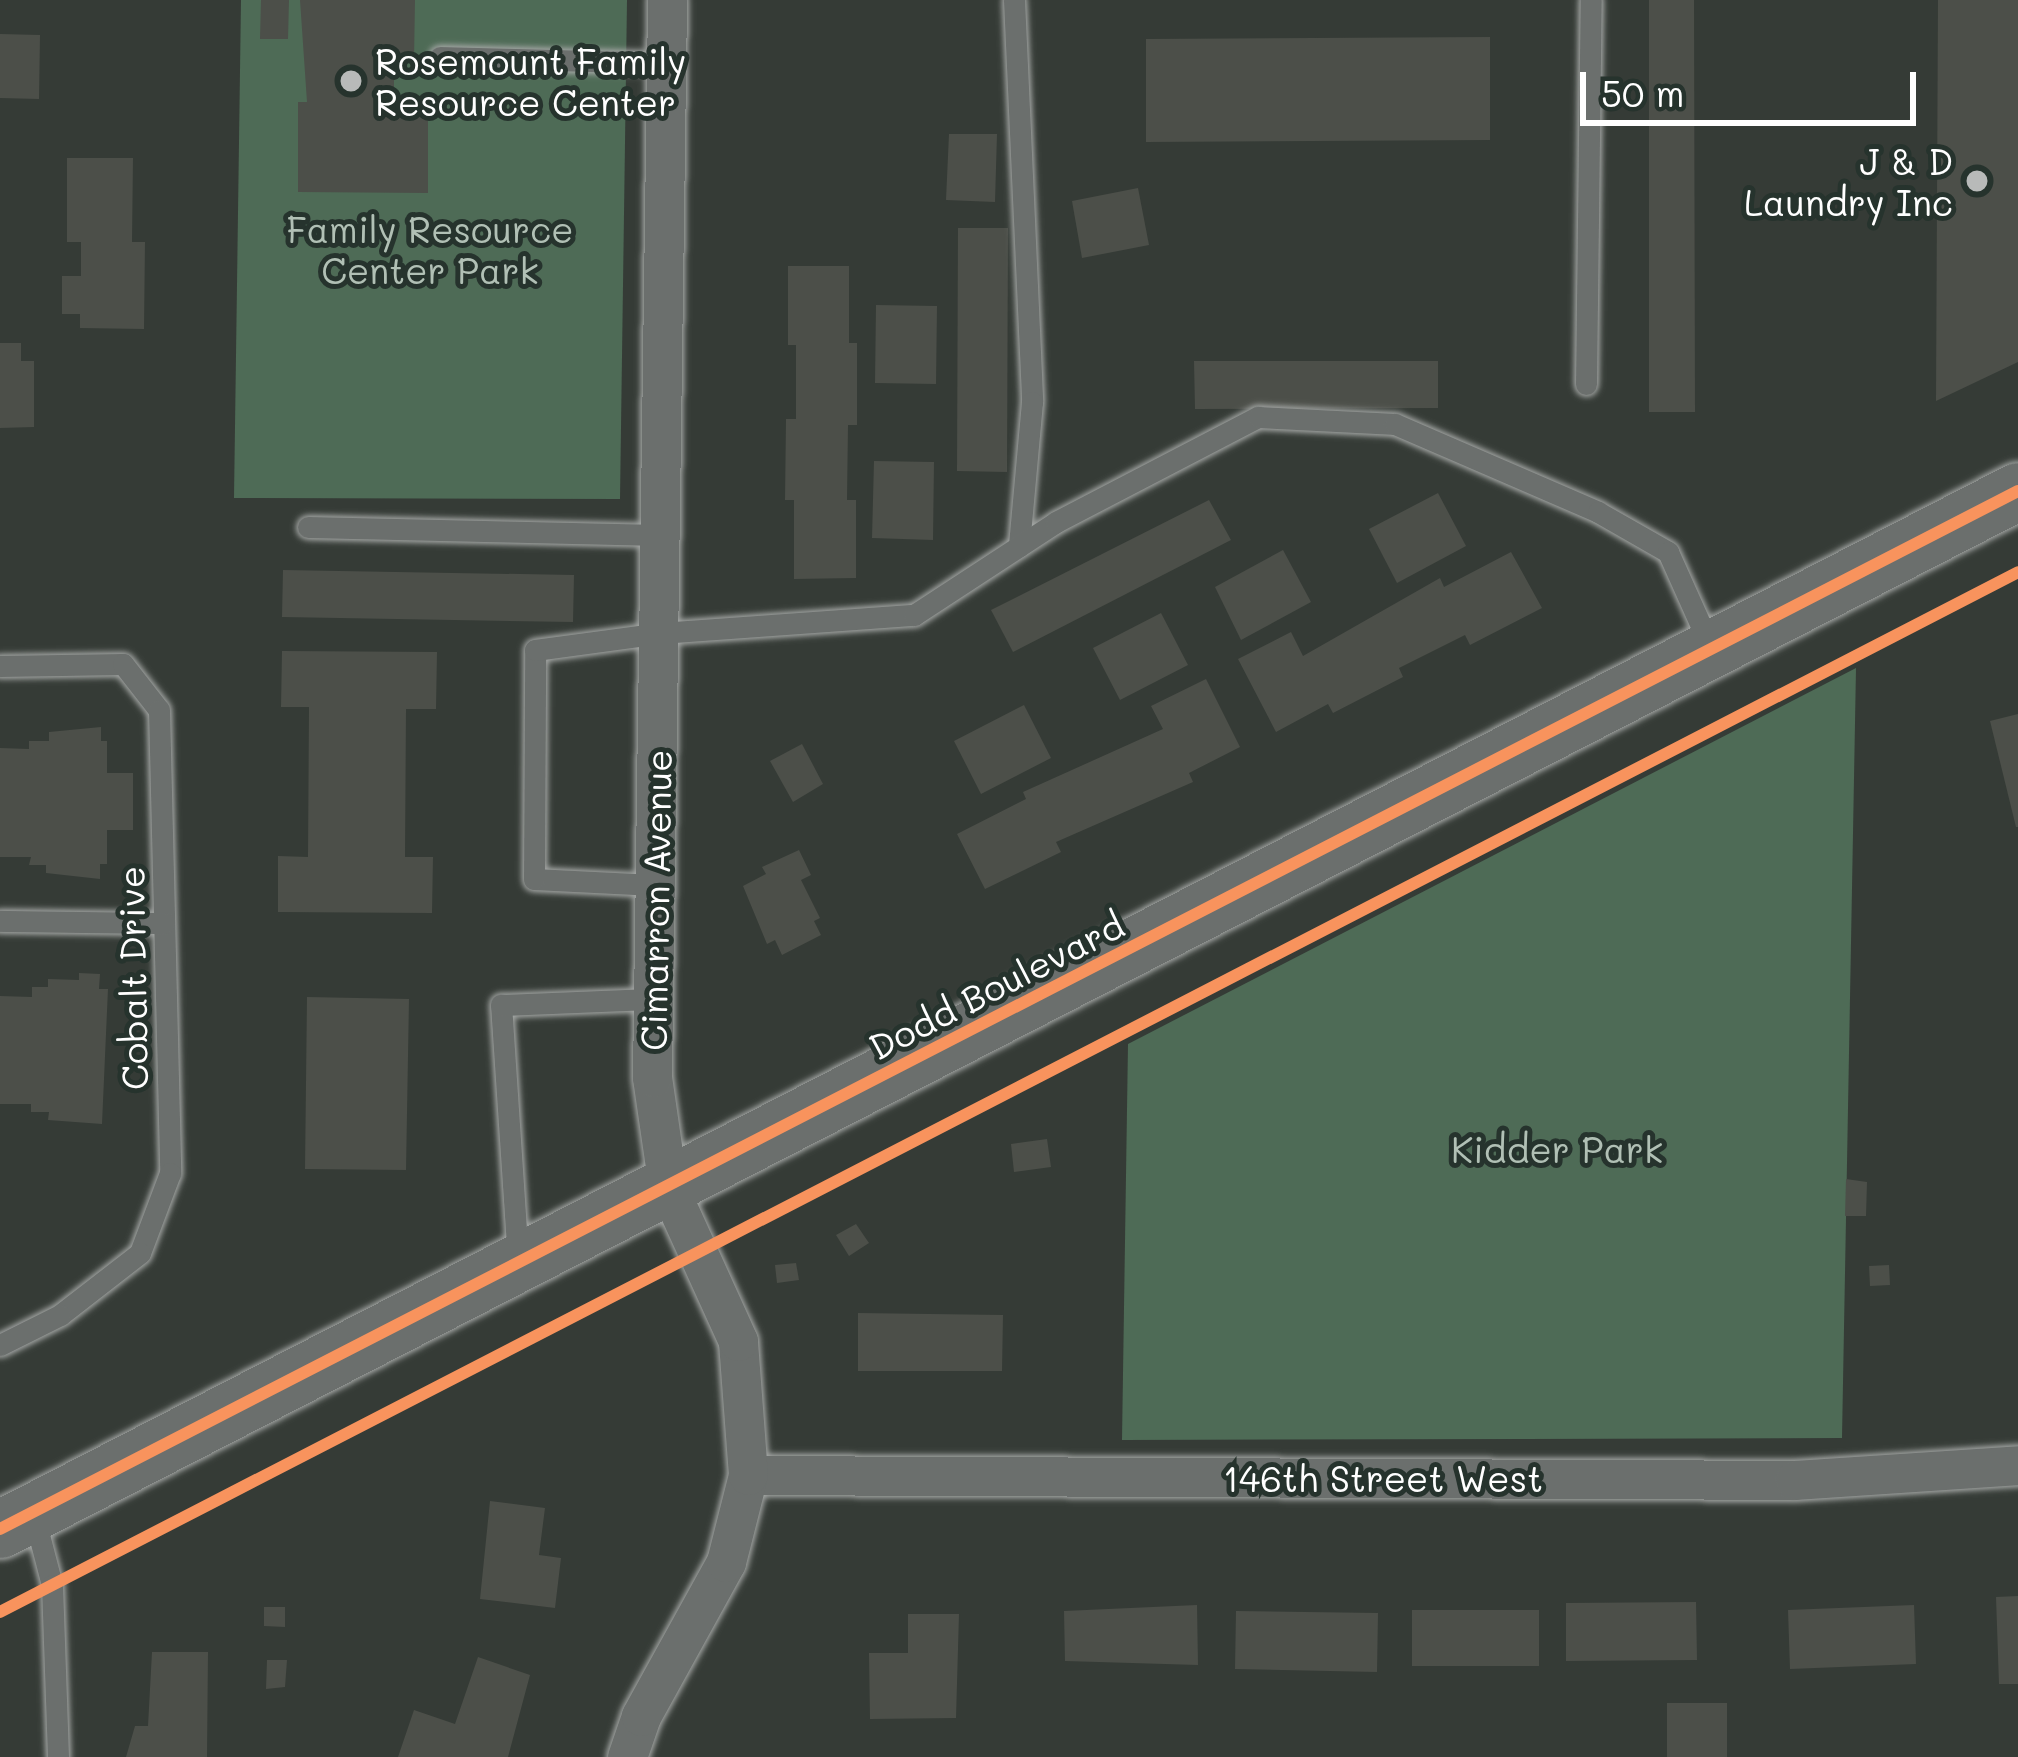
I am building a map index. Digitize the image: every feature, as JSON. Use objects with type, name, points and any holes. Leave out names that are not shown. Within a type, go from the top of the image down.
[{"type":"street","name":"Cimarron Avenue","points":[[627,1757],[640,1716],[726,1562],[748,1474],[738,1341],[668,1187],[652,1077],[668,0]]},
{"type":"street","name":"Dodd Boulevard","points":[[17,1520],[2018,491]]},
{"type":"street","name":"146th Street West","points":[[748,1474],[1795,1480],[2018,1465]]},
{"type":"lane","points":[[1014,0],[1032,402],[1018,546]]},
{"type":"lane","points":[[1586,384],[1591,0]]},
{"type":"lane","points":[[440,57],[667,63]]},
{"type":"lane","points":[[654,885],[533,879],[535,650],[660,633],[914,615],[1018,546],[1258,417],[1395,424],[1598,512],[1668,552],[1712,652]]},
{"type":"lane","points":[[308,527],[660,535]]},
{"type":"lane","name":"Cobalt Drive","points":[[0,666],[123,664],[159,710],[170,1173],[140,1253],[60,1315],[0,1345]]},
{"type":"lane","points":[[0,921],[164,923]]},
{"type":"lane","points":[[518,1261],[501,1005],[652,999]]},
{"type":"lane","points":[[17,1520],[52,1586],[58,1757]]},
{"type":"green space","name":"Family Resource Center Park","points":[[241,0],[627,0],[620,499],[234,498]]},
{"type":"green space","name":"Kidder Park","points":[[1856,668],[1842,1438],[1122,1440],[1128,1044]]},
{"type":"building","points":[[261,0],[289,0],[288,39],[260,39]]},
{"type":"building","name":"Rosemount Family Resource Center","points":[[300,0],[415,0],[414,60],[394,60],[394,101],[428,102],[428,193],[298,192],[298,102],[307,102]]},
{"type":"building","points":[[1649,0],[1694,0],[1695,412],[1649,412]]},
{"type":"building","name":"J & D Laundry Inc","points":[[1938,0],[2018,0],[2018,362],[1936,401]]},
{"type":"building","points":[[0,34],[40,35],[39,99],[0,98]]},
{"type":"building","points":[[1490,37],[1490,140],[1146,142],[1146,39]]},
{"type":"building","points":[[949,134],[997,134],[995,202],[946,200]]},
{"type":"building","points":[[67,158],[133,158],[132,242],[145,242],[144,329],[80,328],[80,314],[62,314],[62,276],[81,276],[81,242],[67,242]]},
{"type":"building","points":[[1138,188],[1149,245],[1082,258],[1072,201]]},
{"type":"building","points":[[958,228],[1008,228],[1007,472],[957,471]]},
{"type":"building","points":[[788,266],[849,266],[849,343],[857,343],[857,425],[848,425],[847,500],[856,500],[856,578],[794,579],[794,500],[785,500],[786,419],[796,419],[796,345],[788,345]]},
{"type":"building","points":[[876,305],[937,306],[936,384],[875,383]]},
{"type":"building","points":[[0,343],[21,343],[21,361],[34,361],[34,427],[0,428]]},
{"type":"building","points":[[1194,361],[1438,361],[1438,408],[1195,409]]},
{"type":"building","points":[[874,461],[934,462],[933,540],[872,538]]},
{"type":"building","points":[[1438,493],[1466,546],[1397,583],[1369,529]]},
{"type":"building","points":[[1209,500],[1231,540],[1013,652],[991,610]]},
{"type":"building","points":[[1283,550],[1311,602],[1241,640],[1215,587]]},
{"type":"building","points":[[1511,552],[1542,608],[1470,645],[1465,635],[1399,668],[1403,677],[1333,713],[1328,704],[1276,732],[1238,659],[1291,632],[1303,656],[1440,578],[1444,587]]},
{"type":"building","points":[[283,570],[574,575],[573,622],[282,617]]},
{"type":"building","points":[[1161,613],[1188,665],[1120,700],[1093,648]]},
{"type":"building","points":[[282,651],[437,652],[436,709],[406,709],[405,857],[433,857],[432,913],[278,912],[278,856],[308,857],[309,707],[281,707]]},
{"type":"building","points":[[1206,679],[1240,747],[1189,773],[1193,782],[1056,842],[1061,852],[985,889],[957,834],[1026,799],[1023,792],[1163,729],[1151,706]]},
{"type":"building","points":[[1024,705],[1051,758],[981,794],[954,741]]},
{"type":"building","points":[[2018,714],[2018,827],[2016,827],[1990,721]]},
{"type":"building","points":[[101,727],[101,741],[107,741],[107,773],[133,773],[133,830],[107,830],[107,864],[100,864],[100,879],[46,873],[46,865],[29,865],[31,857],[0,857],[0,748],[29,749],[29,741],[49,741],[49,732]]},
{"type":"building","points":[[802,744],[823,784],[793,802],[770,761]]},
{"type":"building","points":[[799,850],[811,875],[801,880],[820,918],[814,921],[821,935],[782,955],[775,940],[767,944],[743,886],[766,874],[762,867]]},
{"type":"building","points":[[79,973],[100,974],[99,989],[108,989],[102,1124],[48,1120],[49,1112],[31,1112],[31,1104],[0,1104],[0,996],[32,997],[32,987],[48,987],[48,979],[79,980]]},
{"type":"building","points":[[307,997],[409,999],[406,1170],[305,1169]]},
{"type":"building","points":[[1047,1139],[1051,1167],[1014,1172],[1011,1144]]},
{"type":"building","points":[[1846,1179],[1867,1182],[1866,1216],[1845,1216]]},
{"type":"building","points":[[856,1224],[869,1243],[849,1256],[836,1235]]},
{"type":"building","points":[[796,1263],[799,1280],[777,1283],[775,1265]]},
{"type":"building","points":[[1889,1265],[1890,1285],[1870,1286],[1869,1266]]},
{"type":"building","points":[[858,1313],[1003,1315],[1002,1371],[858,1371]]},
{"type":"building","points":[[490,1501],[545,1508],[539,1555],[561,1558],[555,1608],[480,1599]]},
{"type":"building","points":[[2018,1596],[2018,1684],[1999,1684],[1996,1597]]},
{"type":"building","points":[[1696,1602],[1697,1660],[1566,1661],[1566,1603]]},
{"type":"building","points":[[1197,1605],[1198,1665],[1065,1661],[1064,1611]]},
{"type":"building","points":[[1914,1605],[1916,1664],[1790,1669],[1788,1610]]},
{"type":"building","points":[[264,1607],[285,1607],[285,1627],[264,1626]]},
{"type":"building","points":[[1412,1610],[1539,1610],[1539,1666],[1412,1666]]},
{"type":"building","points":[[1236,1611],[1378,1613],[1377,1672],[1235,1669]]},
{"type":"building","points":[[908,1614],[959,1614],[956,1718],[870,1719],[869,1653],[908,1653]]},
{"type":"building","points":[[152,1652],[208,1652],[207,1757],[126,1757],[135,1726],[148,1726]]},
{"type":"building","points":[[478,1657],[530,1675],[508,1757],[398,1757],[414,1710],[455,1724]]},
{"type":"building","points":[[267,1660],[287,1660],[285,1687],[266,1689]]},
{"type":"building","points":[[1667,1703],[1727,1703],[1727,1757],[1667,1757]]},
{"type":"cycle path","points":[[0,1529],[2018,491]]},
{"type":"cycle path","points":[[0,1612],[2018,572]]},
{"type":"place","name":"Rosemount Family Resource Center","points":[[351,81]]},
{"type":"place","name":"J & D Laundry Inc","points":[[1977,181]]}]
